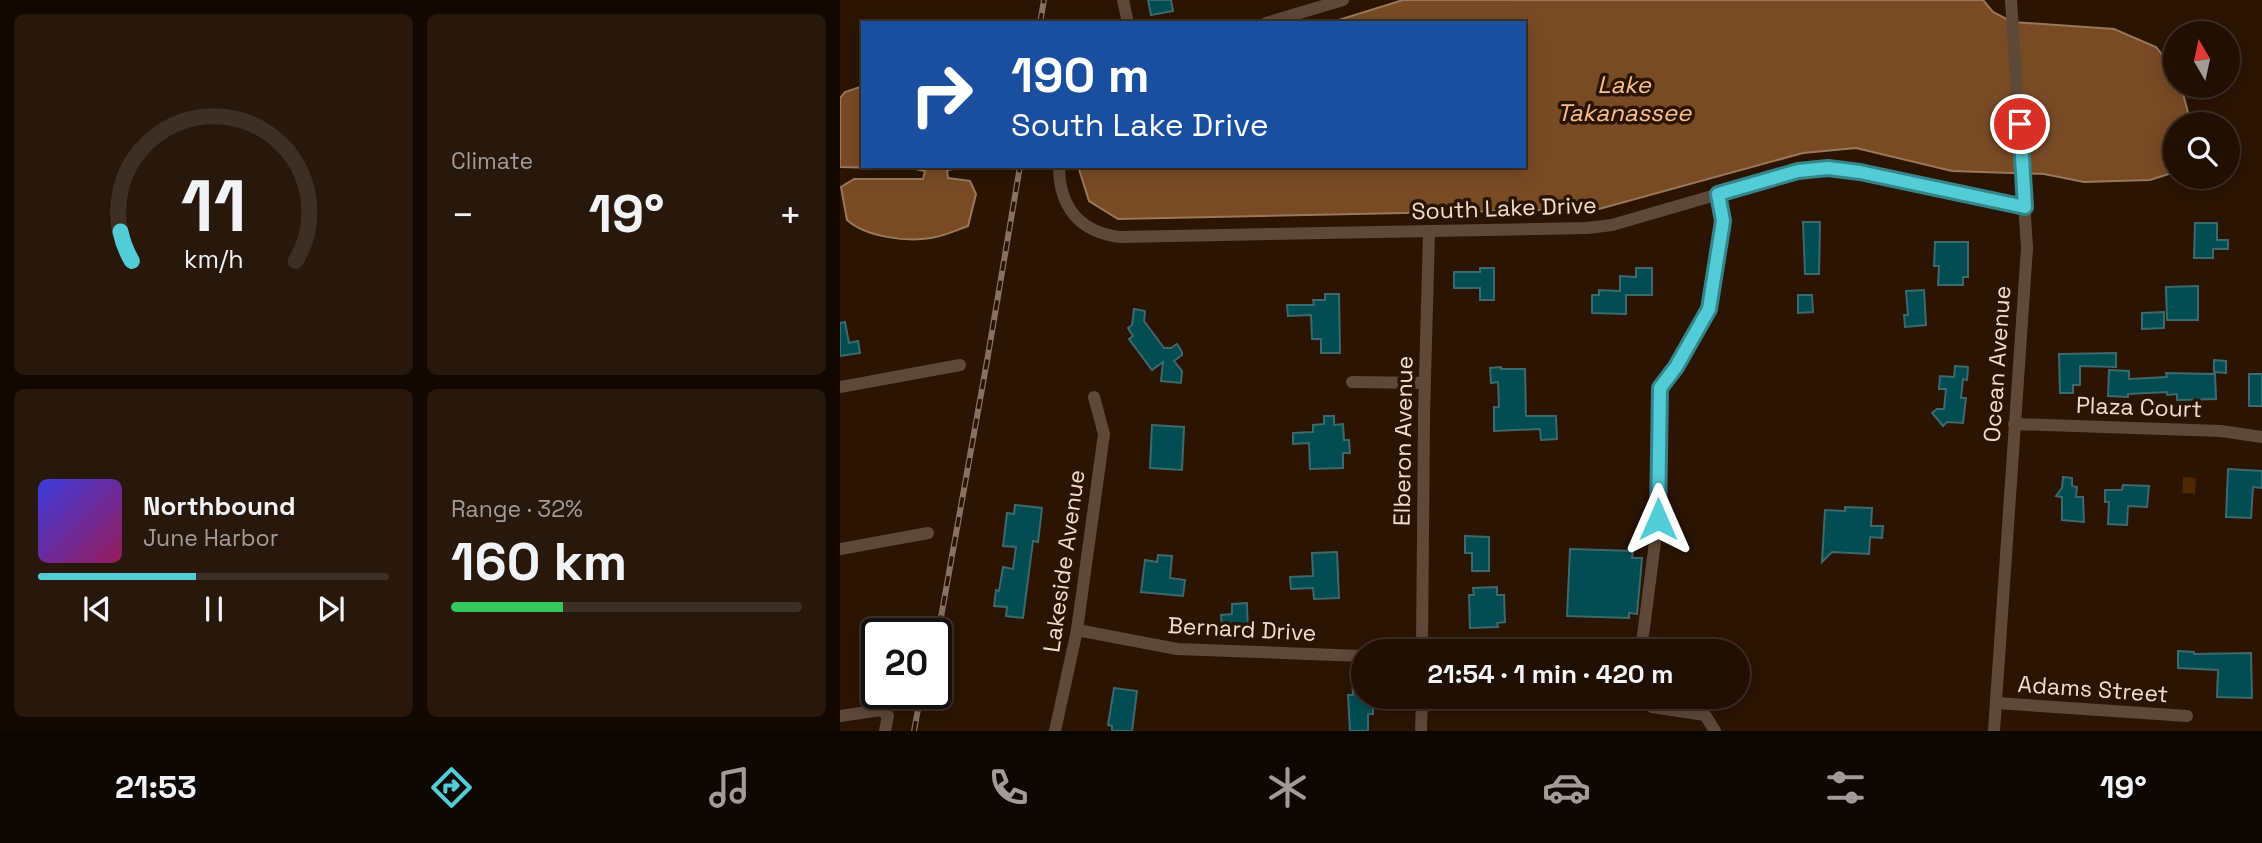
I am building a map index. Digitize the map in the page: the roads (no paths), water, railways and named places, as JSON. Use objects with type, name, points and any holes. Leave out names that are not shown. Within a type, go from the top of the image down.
[{"type":"street","points":[[1123,0],[1128,21]]},
{"type":"street","points":[[1273,21],[1343,0]]},
{"type":"street","name":"Ocean Avenue","points":[[1994,731],[2027,248],[2011,0]]},
{"type":"street","name":"South Lake Drive","points":[[1059,168],[1061,190],[1072,213],[1088,228],[1107,236],[1587,228],[1612,225],[1798,171],[1828,168],[1860,172],[2025,207]]},
{"type":"street","points":[[1643,639],[1658,519],[1660,388],[1676,367],[1709,309],[1723,221],[1718,194]]},
{"type":"street","name":"Elberon Avenue","points":[[1422,639],[1429,232]]},
{"type":"street","points":[[840,387],[960,365]]},
{"type":"street","points":[[1352,382],[1425,383]]},
{"type":"street","name":"Lakeside Avenue","points":[[1055,731],[1077,630],[1104,434],[1094,397]]},
{"type":"street","name":"Plaza Court","points":[[2014,424],[2221,431],[2262,437]]},
{"type":"street","points":[[840,550],[928,533]]},
{"type":"street","name":"Bernard Drive","points":[[1077,630],[1177,649],[1351,656]]},
{"type":"street","name":"Adams Street","points":[[1996,703],[2187,716]]},
{"type":"street","points":[[1421,731],[1422,709]]},
{"type":"street","points":[[1665,709],[1704,715],[1715,731]]},
{"type":"street","points":[[840,716],[881,710],[888,716],[885,731]]},
{"type":"water","name":"Lake Takanassee","points":[[1403,0],[1983,0],[1993,12],[2012,22],[2114,29],[2156,47],[2163,55],[2163,98],[2184,98],[2188,112],[2163,112],[2163,176],[2150,180],[2084,182],[2044,174],[1952,171],[1856,148],[1803,153],[1599,209],[1118,219],[1089,201],[1079,168],[1526,168],[1526,21],[1335,21]]},
{"type":"water","points":[[861,87],[861,168],[840,167],[840,98],[845,92]]},
{"type":"water","points":[[878,168],[960,168],[947,170],[948,178],[970,181],[976,194],[968,226],[936,237],[910,239],[865,231],[847,220],[841,187],[854,179],[923,179],[925,171]]},
{"type":"railway","points":[[1040,21],[1044,0]]},
{"type":"railway","points":[[941,618],[1020,168]]},
{"type":"railway","points":[[914,731],[918,709]]}]
